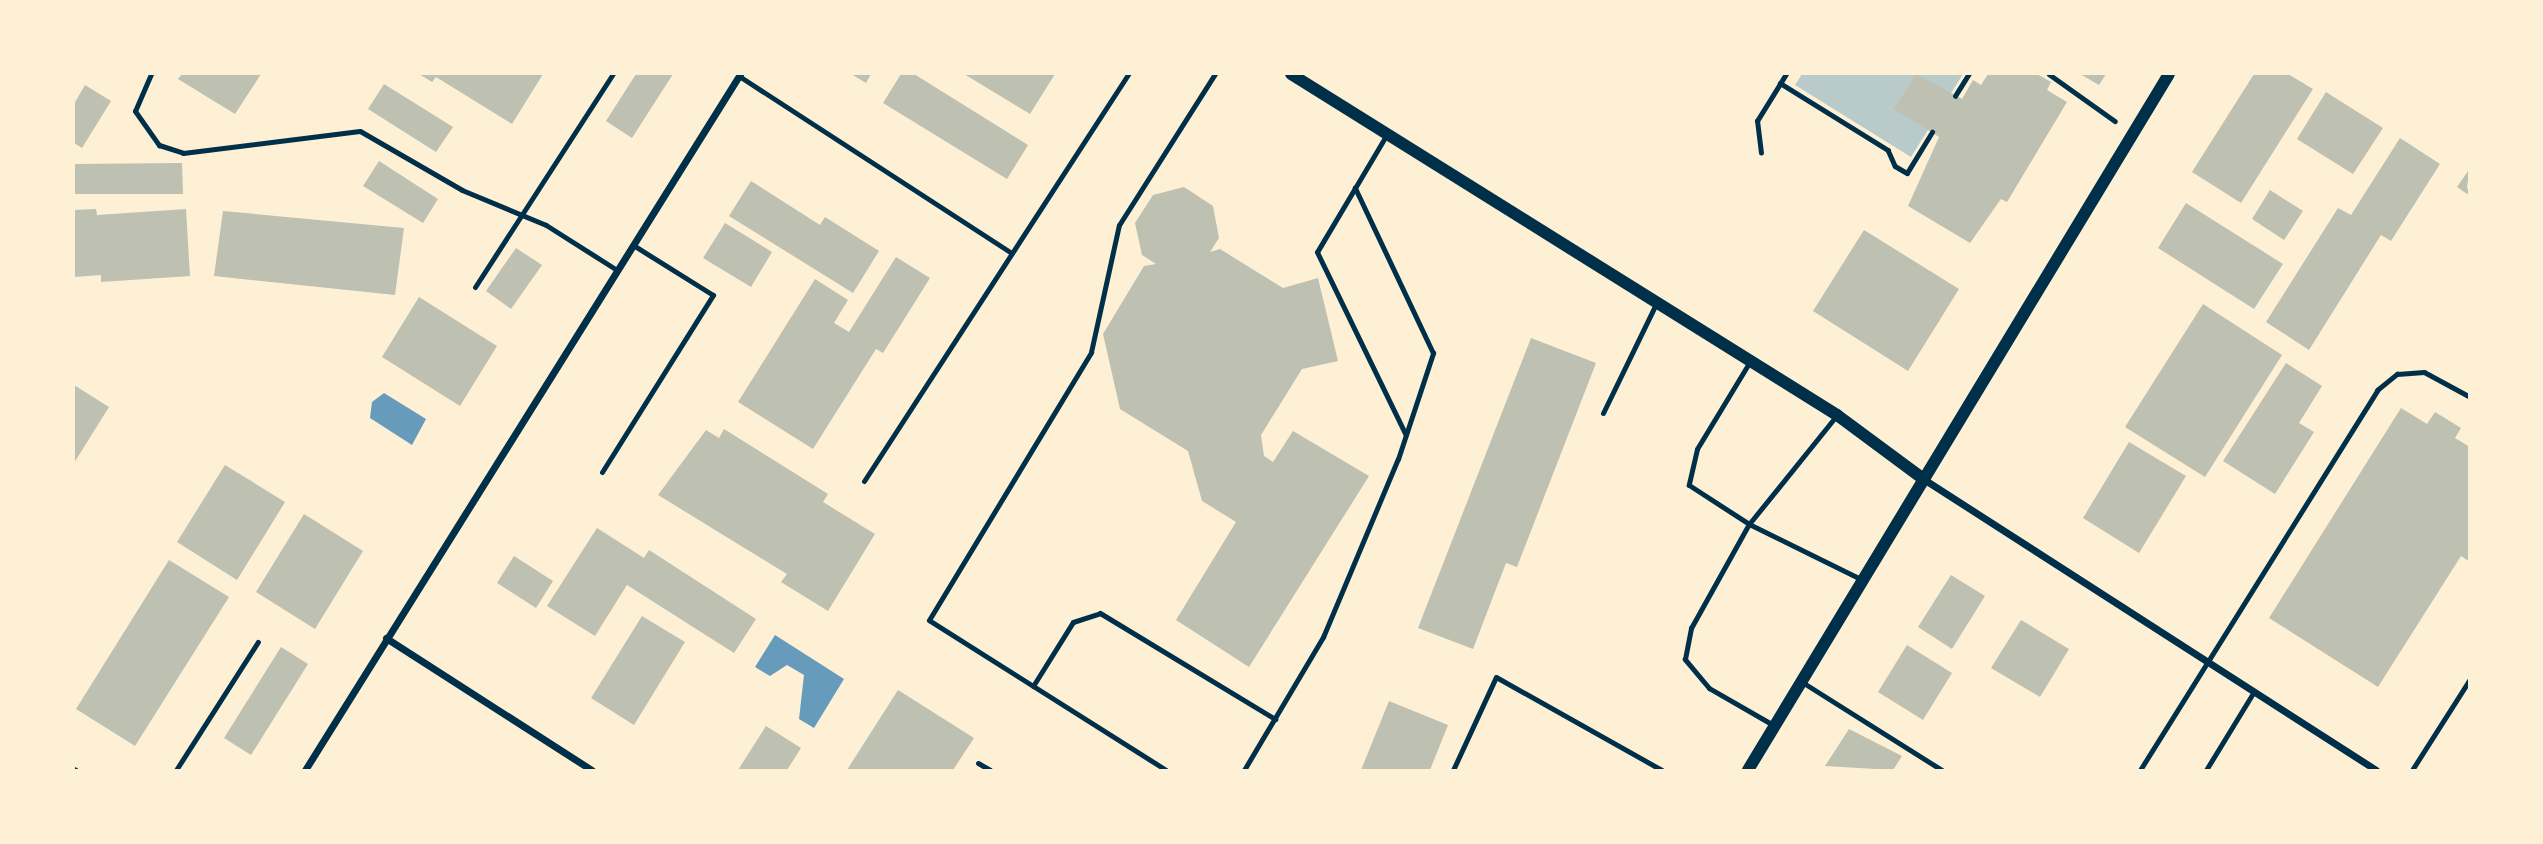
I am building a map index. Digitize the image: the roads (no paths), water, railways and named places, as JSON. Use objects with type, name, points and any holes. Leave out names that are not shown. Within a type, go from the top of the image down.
[{"type":"street","points":[[1291,74],[1838,415],[1925,480],[2376,771]]},
{"type":"street","points":[[1748,771],[2169,74]]},
{"type":"street","points":[[305,771],[739,75]]},
{"type":"street","points":[[386,638],[592,771]]},
{"type":"lane","points":[[151,74],[135,111],[159,145],[183,153],[360,131],[617,270]]},
{"type":"lane","points":[[475,287],[613,74]]},
{"type":"lane","points":[[864,481],[1128,74]]},
{"type":"lane","points":[[1166,771],[929,620],[1091,352],[1119,225],[1215,74]]},
{"type":"lane","points":[[739,75],[1012,253]]},
{"type":"lane","points":[[1387,134],[1317,252],[1406,435]]},
{"type":"lane","points":[[1244,771],[1323,638],[1406,435],[1433,353],[1355,188]]},
{"type":"lane","points":[[603,472],[713,295],[633,245]]},
{"type":"lane","points":[[1603,413],[1658,302]]},
{"type":"lane","points":[[1750,361],[1697,449],[1689,485],[1749,524],[1864,580]]},
{"type":"lane","points":[[2140,771],[2377,390],[2397,374],[2424,372],[2469,397]]},
{"type":"lane","points":[[1775,726],[1709,688],[1685,659],[1691,628],[1749,524],[1838,415]]},
{"type":"lane","points":[[1033,686],[1073,622],[1100,613],[1275,719]]},
{"type":"lane","points":[[176,771],[258,642]]},
{"type":"lane","points":[[1453,771],[1496,677],[1662,771]]},
{"type":"lane","points":[[2412,771],[2469,679]]},
{"type":"lane","points":[[1802,682],[1942,771]]},
{"type":"lane","points":[[2206,771],[2253,693]]},
{"type":"lane","points":[[978,763],[990,771]]},
{"type":"water","points":[[384,393],[426,419],[412,445],[370,418],[372,402]]},
{"type":"water","points":[[775,635],[844,679],[814,728],[799,719],[804,675],[787,665],[770,676],[755,667]]}]
